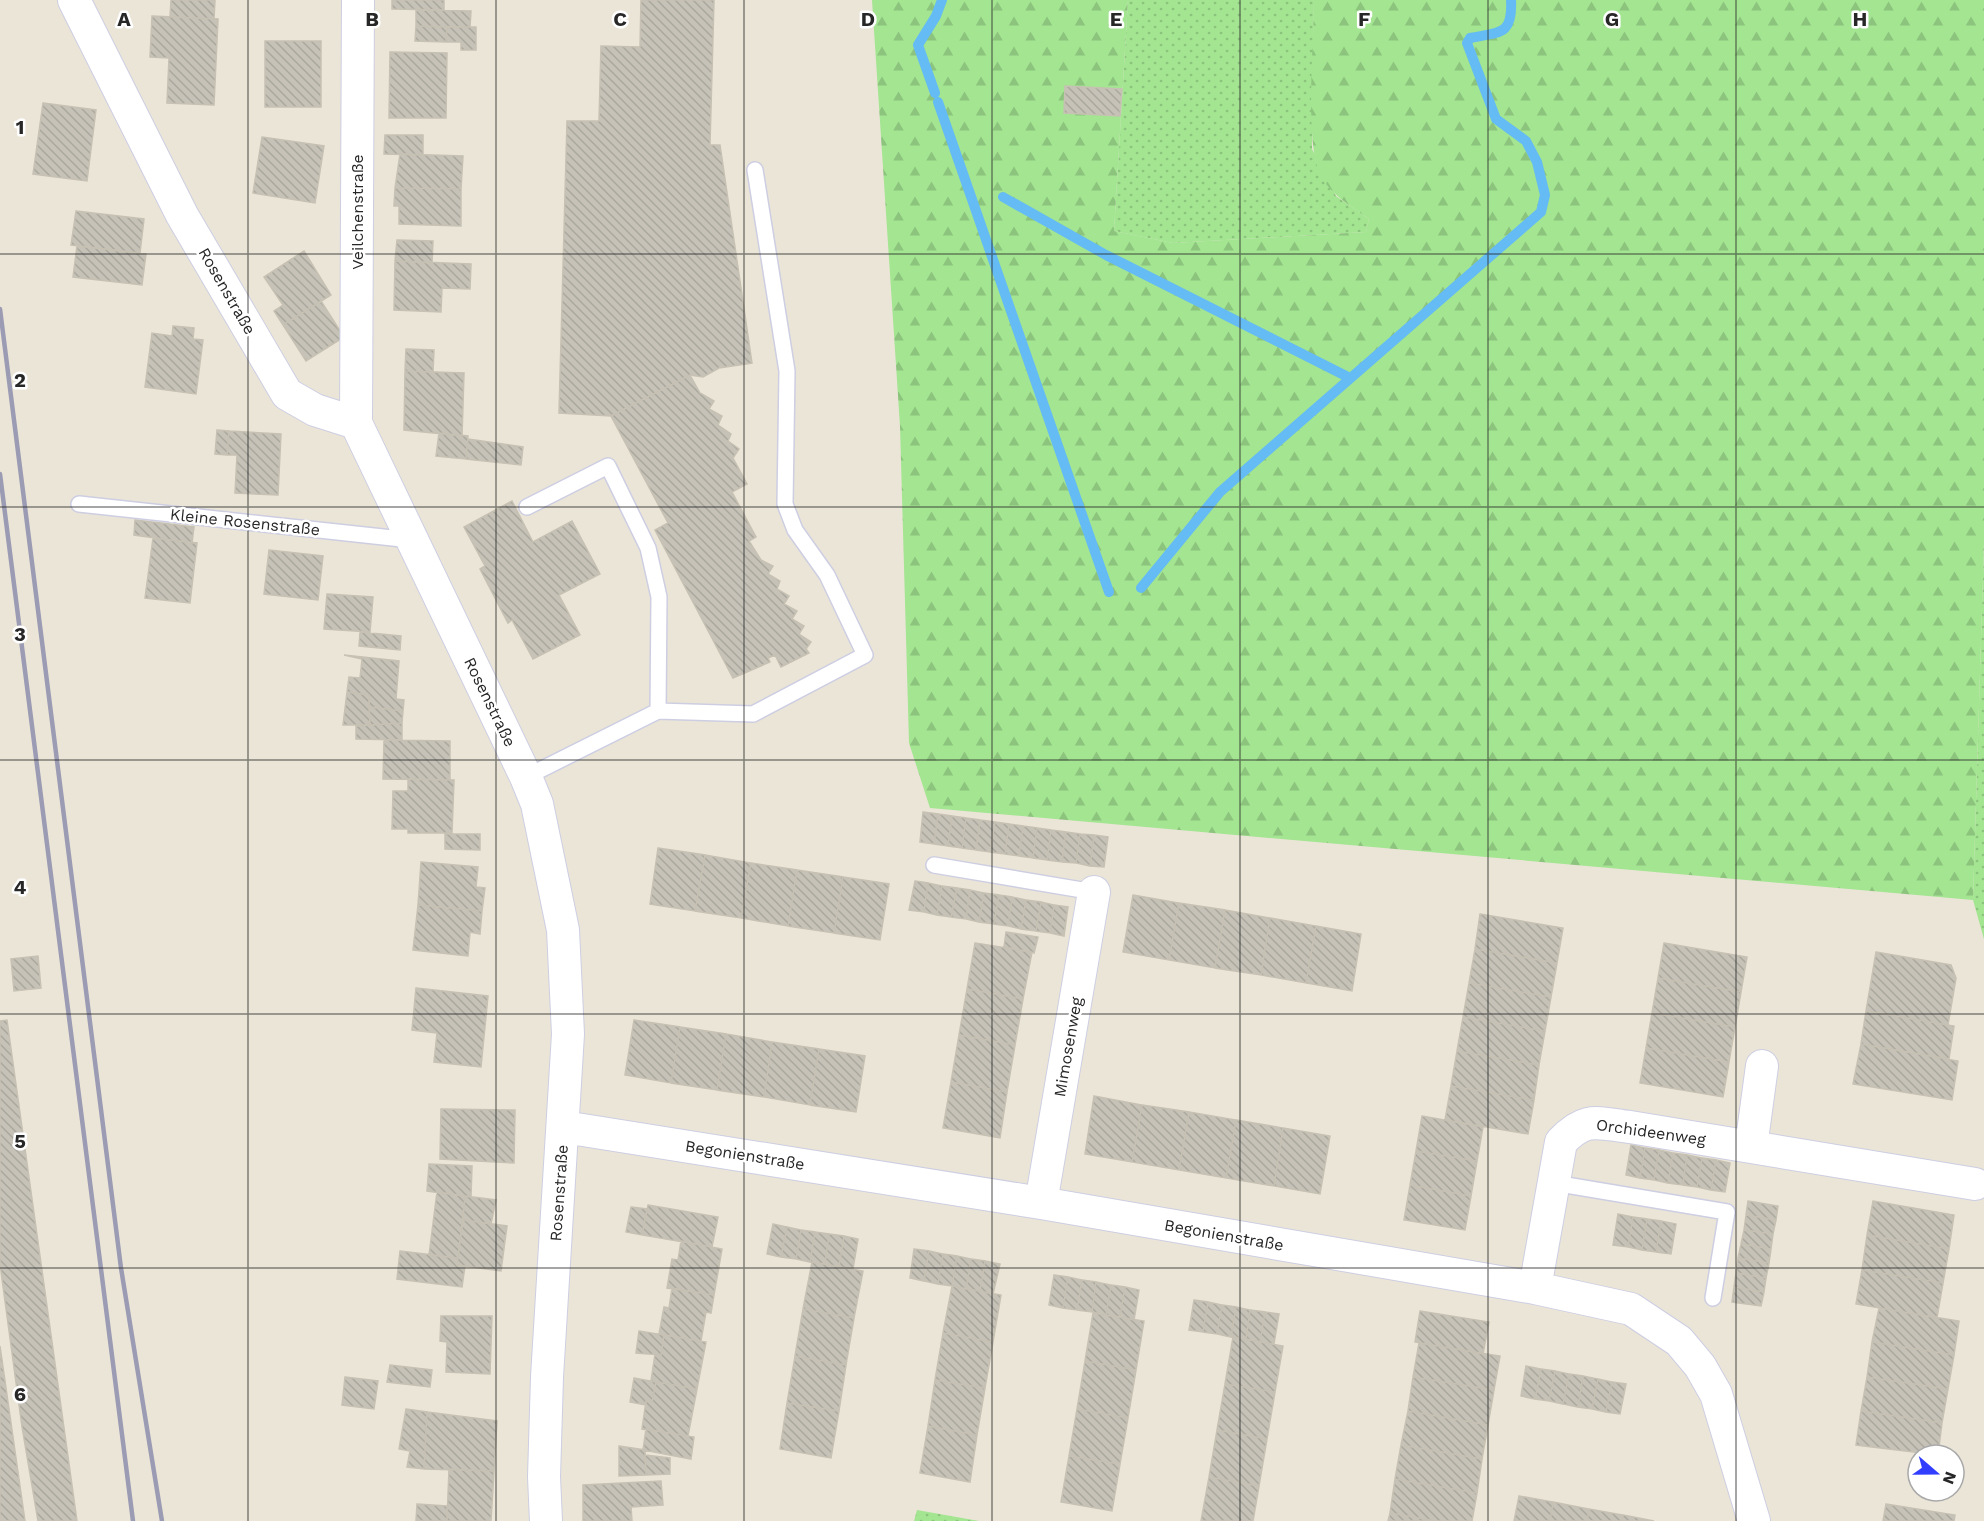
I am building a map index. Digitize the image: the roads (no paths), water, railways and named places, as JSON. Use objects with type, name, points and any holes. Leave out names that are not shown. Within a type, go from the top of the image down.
[{"type":"street","name":"Rosenstraße","points":[[74,0],[182,215],[287,394],[315,410],[356,423],[537,804],[563,930],[568,1034],[547,1377],[544,1477],[546,1521]]},
{"type":"street","name":"Veilchenstraße","points":[[356,423],[358,0]]},
{"type":"street","name":"Mimosenweg","points":[[1041,1203],[1094,892]]},
{"type":"street","points":[[1751,1147],[1762,1066]]},
{"type":"street","name":"Orchideenweg","points":[[1535,1288],[1562,1142],[1576,1126],[1594,1123],[1630,1127],[1975,1184]]},
{"type":"street","name":"Begonienstraße","points":[[564,1127],[1041,1203],[1535,1288],[1631,1309],[1679,1341],[1700,1366],[1716,1394],[1754,1521]]},
{"type":"lane","points":[[526,777],[658,711],[753,714],[865,655],[827,574],[795,530],[785,504],[787,371],[755,170]]},
{"type":"lane","points":[[527,507],[608,466],[648,548],[659,597],[658,711]]},
{"type":"lane","name":"Kleine Rosenstraße","points":[[79,504],[411,540]]},
{"type":"lane","points":[[934,866],[1094,892]]},
{"type":"lane","points":[[1554,1183],[1727,1212],[1713,1298]]},
{"type":"waterway","points":[[935,93],[918,45],[936,16],[942,0]]},
{"type":"waterway","points":[[1141,588],[1220,492],[1541,212],[1545,195],[1537,162],[1526,141],[1496,119],[1467,43],[1470,38],[1496,33],[1507,26],[1510,20],[1511,0]]},
{"type":"waterway","points":[[938,102],[1109,592]]},
{"type":"waterway","points":[[1003,197],[1106,255],[1350,378]]},
{"type":"railway","points":[[0,309],[121,1268],[162,1521]]},
{"type":"railway","points":[[0,474],[133,1521]]}]
